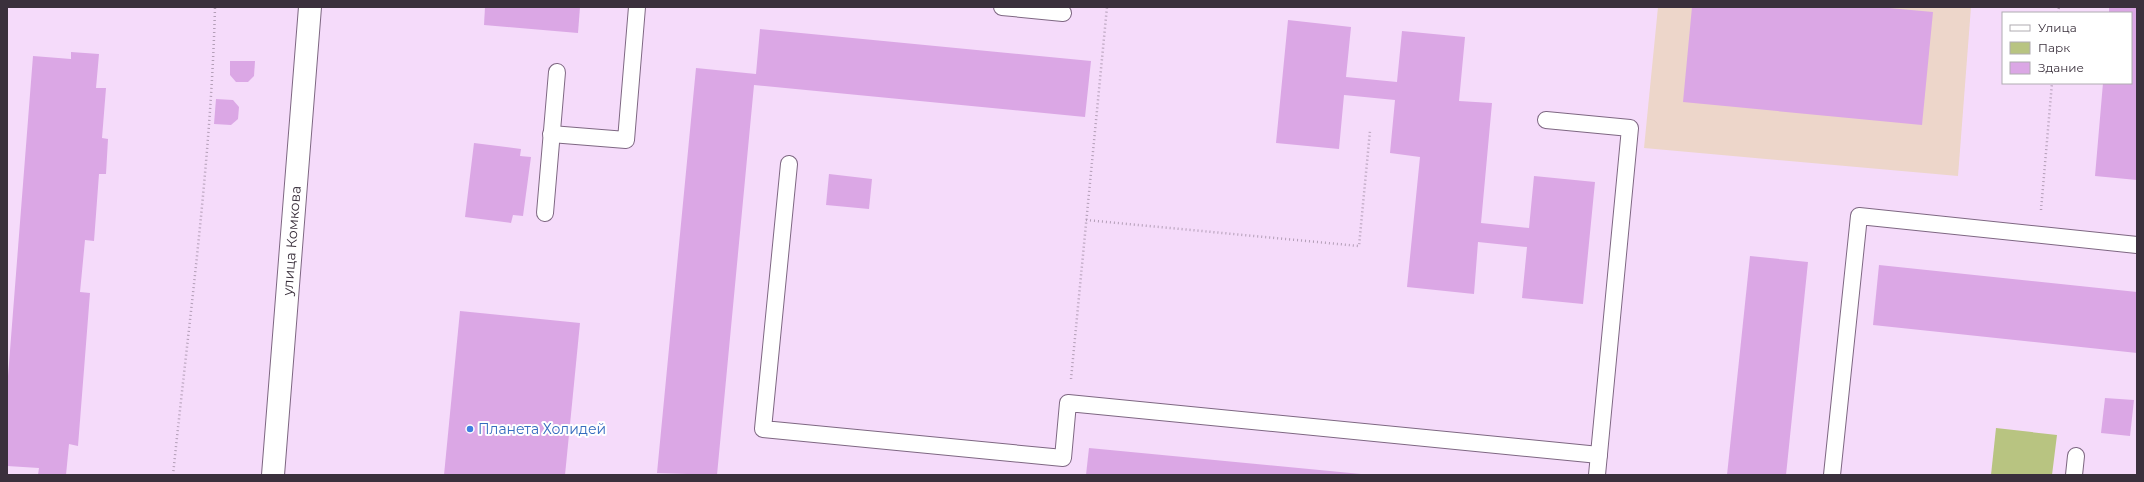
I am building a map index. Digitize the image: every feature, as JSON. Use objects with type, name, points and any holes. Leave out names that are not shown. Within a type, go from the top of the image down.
[{"type":"street","name":"улица Комкова","points":[[273,475],[310,7]]},
{"type":"lane","points":[[551,134],[626,140],[637,7]]},
{"type":"lane","points":[[1002,7],[1063,13]]},
{"type":"lane","points":[[545,213],[556,72]]},
{"type":"lane","points":[[1546,120],[1630,128],[1597,475]]},
{"type":"lane","points":[[789,164],[763,429],[1063,458],[1068,403],[1599,455]]},
{"type":"lane","points":[[1832,475],[1859,216],[2137,245]]},
{"type":"lane","points":[[2074,475],[2076,456]]},
{"type":"path","points":[[173,475],[207,156],[213,88],[216,7]]},
{"type":"path","points":[[1068,403],[1107,7]]},
{"type":"path","points":[[2039,234],[2052,84]]},
{"type":"path","points":[[1086,220],[1359,246],[1370,131]]},
{"type":"shaded area","points":[[1658,7],[1971,7],[1958,176],[1644,148]]},
{"type":"green space","points":[[1996,428],[2057,435],[2052,475],[1991,475]]},
{"type":"building","points":[[485,7],[580,7],[578,33],[484,25]]},
{"type":"building","points":[[1692,7],[1878,7],[1933,12],[1922,125],[1683,102]]},
{"type":"building","points":[[2109,7],[2137,7],[2137,180],[2095,176],[2103,84],[2132,84],[2132,12],[2109,12]]},
{"type":"building","points":[[1288,20],[1351,27],[1346,77],[1397,82],[1402,31],[1465,37],[1459,101],[1492,103],[1481,223],[1529,228],[1534,176],[1595,182],[1583,304],[1522,298],[1527,247],[1478,242],[1474,294],[1407,287],[1420,157],[1390,153],[1395,100],[1344,95],[1339,149],[1276,143]]},
{"type":"building","points":[[760,29],[1091,61],[1085,117],[754,85],[717,475],[657,473],[696,68],[756,74]]},
{"type":"building","points":[[71,52],[99,54],[96,88],[106,88],[102,138],[108,139],[106,174],[99,174],[94,241],[85,240],[80,292],[90,293],[78,446],[69,444],[66,475],[38,475],[39,468],[7,466],[7,389],[33,56],[71,59]]},
{"type":"building","points":[[230,61],[255,61],[254,76],[248,82],[236,82],[230,75]]},
{"type":"building","points":[[216,99],[233,100],[239,107],[238,119],[231,125],[214,124]]},
{"type":"building","points":[[474,143],[521,149],[520,156],[531,157],[523,216],[513,215],[511,223],[465,217]]},
{"type":"building","points":[[829,174],[872,179],[869,209],[826,205]]},
{"type":"building","points":[[1750,256],[1808,262],[1786,475],[1727,475]]},
{"type":"building","points":[[1879,265],[2137,292],[2137,353],[1873,325]]},
{"type":"building","points":[[460,311],[580,323],[565,475],[444,475]]},
{"type":"building","points":[[2105,398],[2134,400],[2130,436],[2101,433]]},
{"type":"building","points":[[1089,448],[1361,474],[1361,475],[1086,475]]},
{"type":"place","name":"Планета Холидей","points":[[470,429]]}]
